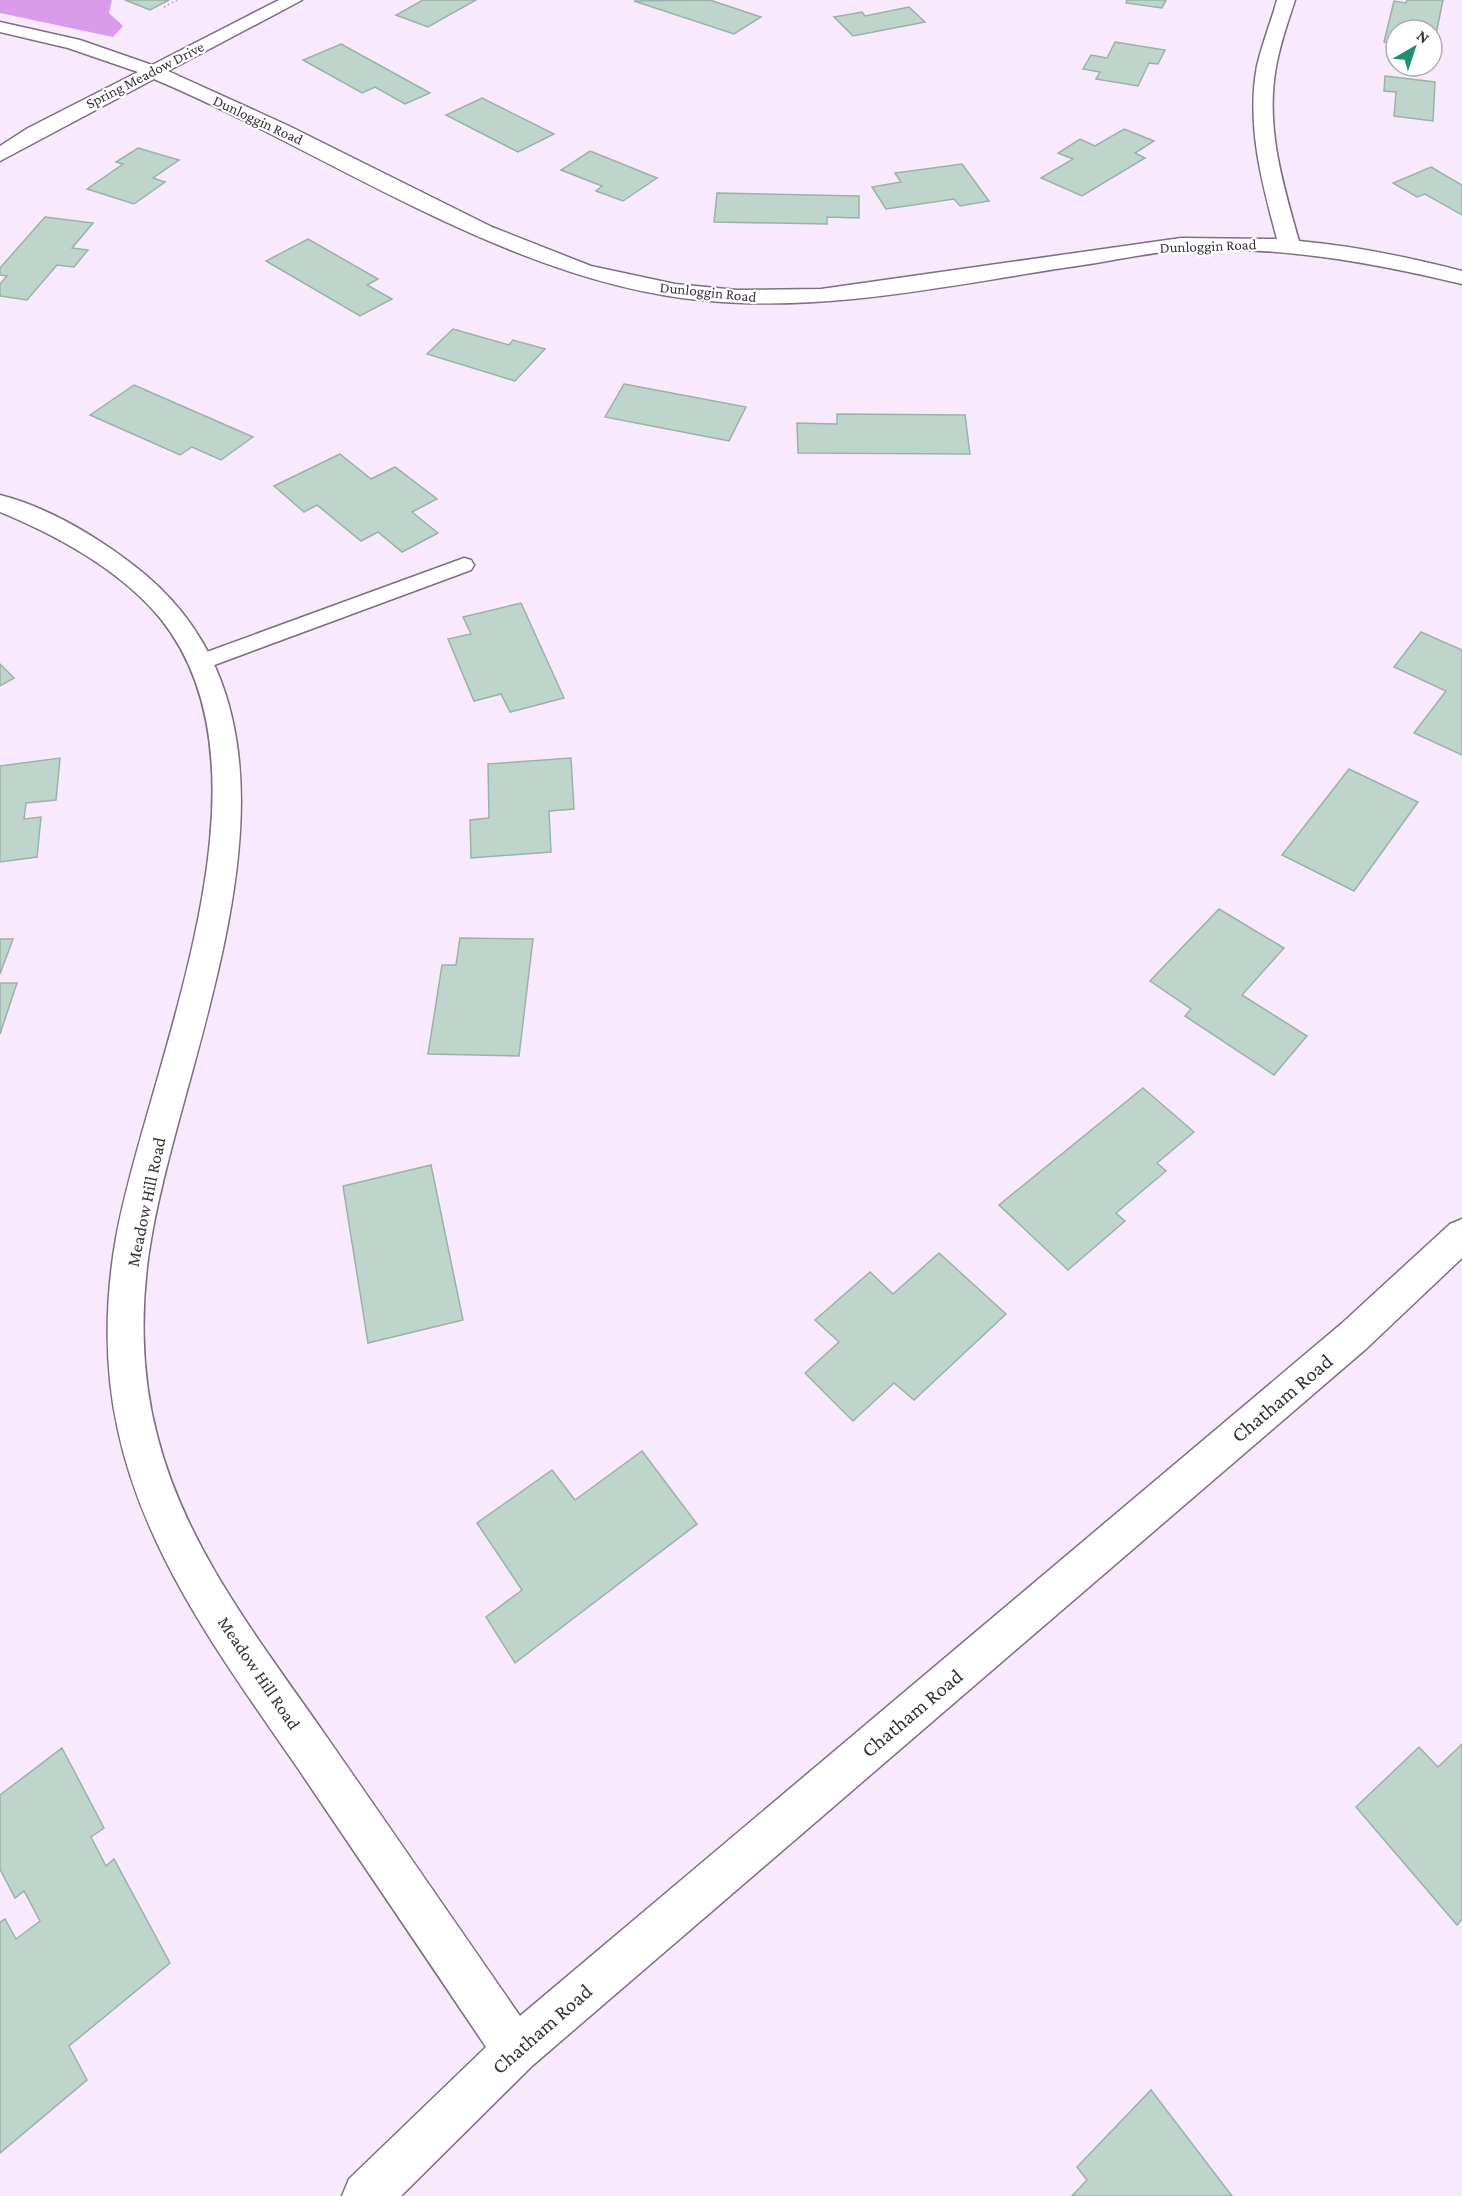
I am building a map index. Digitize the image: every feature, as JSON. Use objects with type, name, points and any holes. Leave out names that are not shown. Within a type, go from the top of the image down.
[{"type":"street","name":"Spring Meadow Drive","points":[[0,155],[34,132],[293,0]]},
{"type":"street","points":[[1286,0],[1265,74],[1262,114],[1265,151],[1289,244]]},
{"type":"street","name":"Dunloggin Road","points":[[0,27],[38,34],[99,51],[151,71],[265,122],[484,231],[556,261],[653,286],[722,296],[800,297],[859,292],[1180,244],[1289,244],[1382,258],[1462,278]]},
{"type":"street","name":"Meadow Hill Road","points":[[0,503],[72,535],[129,573],[173,616],[207,672],[225,740],[225,823],[217,906],[132,1247],[125,1345],[138,1436],[174,1536],[226,1627],[516,2050]]},
{"type":"street","name":"Chatham Road","points":[[366,2196],[516,2050],[1354,1336],[1462,1235]]},
{"type":"lane","points":[[201,662],[464,566]]},
{"type":"path","points":[[164,7],[177,0]]},
{"type":"shaded area","points":[[0,0],[112,0],[109,13],[123,26],[113,37],[0,13]]},
{"type":"building","points":[[125,0],[169,0],[150,10]]},
{"type":"building","points":[[423,0],[476,0],[428,27],[396,15]]},
{"type":"building","points":[[710,0],[761,17],[734,34],[634,1]]},
{"type":"building","points":[[1127,0],[1166,0],[1162,8],[1126,3]]},
{"type":"building","points":[[1407,0],[1443,0],[1439,18],[1390,18],[1394,1],[1406,3]]},
{"type":"building","points":[[909,7],[925,22],[853,36],[834,17],[862,12],[865,16]]},
{"type":"building","points":[[1115,42],[1165,50],[1158,64],[1149,63],[1138,86],[1096,79],[1100,72],[1083,69],[1091,55],[1107,58]]},
{"type":"building","points":[[341,44],[430,93],[405,104],[375,87],[362,93],[303,60]]},
{"type":"building","points":[[1385,78],[1435,82],[1433,121],[1394,116],[1396,92],[1384,91]]},
{"type":"building","points":[[482,98],[554,134],[518,152],[446,115]]},
{"type":"building","points":[[1124,129],[1154,141],[1135,153],[1145,158],[1082,196],[1041,178],[1073,159],[1058,153],[1080,139],[1095,146]]},
{"type":"building","points":[[138,148],[179,160],[153,178],[165,182],[134,204],[87,189],[123,164],[116,162]]},
{"type":"building","points":[[590,151],[657,178],[623,201],[596,191],[602,186],[561,170]]},
{"type":"building","points":[[962,164],[989,201],[960,206],[954,199],[886,209],[872,187],[901,182],[895,173]]},
{"type":"building","points":[[1431,167],[1462,185],[1462,215],[1425,194],[1417,197],[1393,183]]},
{"type":"building","points":[[717,193],[859,196],[859,218],[827,217],[827,224],[714,222]]},
{"type":"building","points":[[45,217],[93,223],[72,248],[88,250],[74,267],[57,265],[27,300],[0,296],[0,284],[7,276],[0,275],[0,268]]},
{"type":"building","points":[[308,239],[378,279],[367,285],[392,299],[360,316],[266,261]]},
{"type":"building","points":[[453,329],[509,345],[513,340],[545,349],[515,381],[427,354]]},
{"type":"building","points":[[624,384],[746,407],[729,441],[605,417]]},
{"type":"building","points":[[134,385],[253,437],[221,460],[192,447],[180,455],[90,415]]},
{"type":"building","points":[[837,414],[965,415],[970,454],[798,453],[797,423],[837,424]]},
{"type":"building","points":[[340,454],[371,479],[395,467],[437,499],[412,512],[438,533],[402,552],[378,532],[361,541],[317,505],[304,512],[274,486]]},
{"type":"building","points":[[521,603],[564,698],[510,712],[501,694],[474,701],[448,639],[471,634],[463,617]]},
{"type":"building","points":[[1421,632],[1462,650],[1462,755],[1414,733],[1446,691],[1394,667]]},
{"type":"building","points":[[0,664],[14,678],[0,686]]},
{"type":"building","points":[[60,758],[56,800],[26,803],[24,819],[41,817],[37,857],[0,862],[0,766]]},
{"type":"building","points":[[571,758],[574,809],[549,811],[551,852],[471,858],[470,820],[489,818],[488,764]]},
{"type":"building","points":[[1349,769],[1418,802],[1354,891],[1282,855]]},
{"type":"building","points":[[1219,909],[1284,948],[1242,995],[1307,1036],[1274,1075],[1185,1016],[1191,1009],[1150,981]]},
{"type":"building","points":[[460,938],[533,939],[519,1056],[428,1054],[442,965],[456,965]]},
{"type":"building","points":[[0,939],[13,939],[0,974]]},
{"type":"building","points":[[0,983],[17,983],[0,1034]]},
{"type":"building","points":[[1143,1088],[1194,1132],[1157,1163],[1166,1171],[1116,1213],[1125,1221],[1068,1270],[999,1205]]},
{"type":"building","points":[[431,1165],[463,1320],[368,1343],[343,1186]]},
{"type":"building","points":[[939,1253],[1006,1314],[914,1400],[894,1383],[853,1421],[805,1373],[839,1342],[815,1320],[870,1272],[893,1294]]},
{"type":"building","points":[[642,1451],[697,1524],[515,1663],[486,1617],[522,1590],[477,1523],[552,1470],[575,1500]]},
{"type":"building","points":[[1462,1744],[1462,1919],[1457,1925],[1356,1807],[1419,1747],[1438,1767]]},
{"type":"building","points":[[62,1748],[104,1828],[91,1837],[106,1866],[114,1859],[170,1963],[69,2046],[87,2080],[0,2153],[0,1922],[5,1919],[16,1939],[40,1921],[24,1891],[15,1898],[0,1869],[0,1795]]},
{"type":"building","points":[[1151,2090],[1232,2196],[1072,2196],[1087,2180],[1077,2167]]}]
